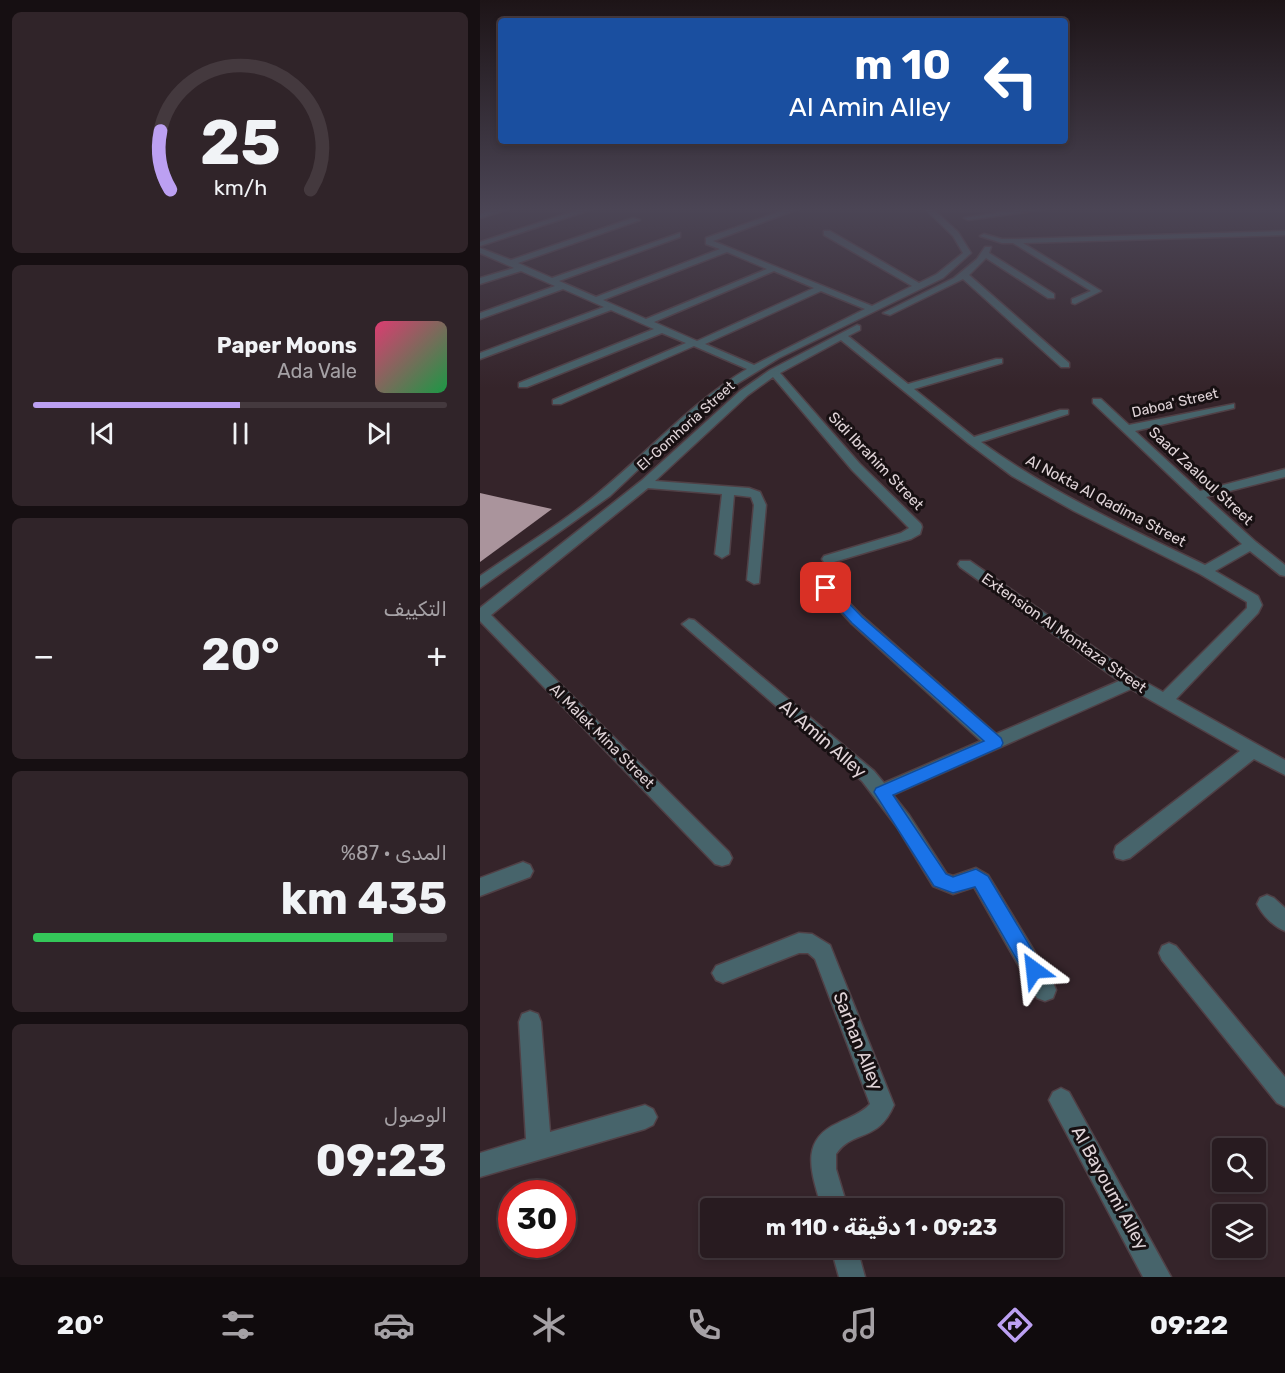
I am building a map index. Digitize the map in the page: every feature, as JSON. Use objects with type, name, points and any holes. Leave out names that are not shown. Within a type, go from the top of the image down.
[{"type":"street","points":[[480,281],[519,269]]},
{"type":"street","points":[[522,269],[754,369]]},
{"type":"street","points":[[552,281],[585,269]]},
{"type":"street","points":[[596,300],[678,269]]},
{"type":"street","points":[[646,322],[773,269],[873,309]]},
{"type":"street","points":[[888,269],[918,286]]},
{"type":"street","name":"El-Gomhoria Street","points":[[481,581],[606,493],[689,416],[754,369],[940,276],[950,269]]},
{"type":"street","name":"El-Gomhoria Street","points":[[481,615],[645,484],[744,393],[774,372],[964,275],[972,269]]},
{"type":"street","points":[[1012,269],[1051,296]]},
{"type":"street","points":[[1060,269],[1097,291],[1075,301]]},
{"type":"street","points":[[964,275],[1065,365]]},
{"type":"street","points":[[480,316],[563,286]]},
{"type":"street","points":[[557,402],[696,344],[820,288]]},
{"type":"street","points":[[480,356],[612,307]]},
{"type":"street","points":[[523,386],[663,329]]},
{"type":"street","name":"Al Nokta Al Qadima Street","points":[[842,336],[972,441],[1045,491],[1247,594],[1255,605],[1253,610],[1164,701]]},
{"type":"street","points":[[906,388],[999,361]]},
{"type":"street","name":"Sidi Ibrahim Street","points":[[774,372],[856,467],[916,527],[915,531],[906,536],[829,559]]},
{"type":"street","name":"Saad Zaaloul Street","points":[[1097,401],[1251,545],[1285,572]]},
{"type":"street","name":"Daboa' Street","points":[[1127,429],[1230,406]]},
{"type":"street","points":[[972,441],[1064,412]]},
{"type":"street","points":[[1198,495],[1285,473]]},
{"type":"street","points":[[645,484],[750,492],[760,500],[754,580]]},
{"type":"street","points":[[722,554],[728,490]]},
{"type":"street","points":[[1204,571],[1251,545]]},
{"type":"street","name":"Extension Al Montaza Street","points":[[965,564],[1132,682],[1285,768]]},
{"type":"street","points":[[481,581],[511,593]]},
{"type":"street","points":[[826,588],[857,620],[996,743]]},
{"type":"street","name":"Al Malek Mina Street","points":[[481,615],[722,858]]},
{"type":"street","name":"Al Amin Alley","points":[[689,624],[868,776],[882,792],[940,880],[953,885],[976,877],[981,881],[1045,990]]},
{"type":"street","points":[[882,792],[1132,682]]},
{"type":"street","points":[[1123,852],[1252,751]]},
{"type":"street","points":[[480,887],[523,872]]},
{"type":"street","points":[[1267,904],[1285,922]]},
{"type":"street","name":"Sarhan Alley","points":[[723,973],[799,943],[808,942],[817,945],[823,952],[882,1105],[875,1117],[835,1136],[829,1143],[823,1162],[832,1198]]},
{"type":"street","points":[[1169,953],[1285,1095]]},
{"type":"street","points":[[530,1022],[539,1148]]},
{"type":"street","name":"Al Bayoumi Alley","points":[[1062,1100],[1158,1277]]},
{"type":"street","points":[[480,1165],[645,1117]]},
{"type":"street","points":[[847,1258],[852,1277]]},
{"type":"building","points":[[480,493],[552,509],[480,562]]},
{"type":"route","points":[[826,588],[857,620],[996,743],[882,792],[944,884],[953,885],[976,877],[981,881],[1034,970]]}]
